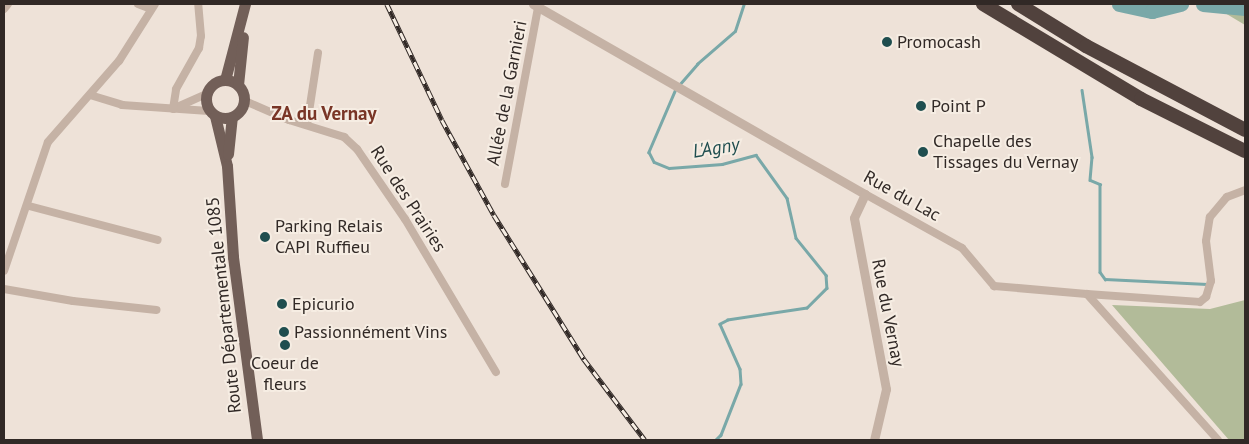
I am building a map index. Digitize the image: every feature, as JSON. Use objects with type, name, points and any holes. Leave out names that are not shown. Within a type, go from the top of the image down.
[{"type":"highway","points":[[983,4],[1132,94],[1245,151]]},
{"type":"highway","points":[[1018,4],[1086,46],[1245,130]]},
{"type":"main road","points":[[224,80],[245,7]]},
{"type":"main road","points":[[212,114],[232,118],[238,114],[245,101],[238,84],[245,7]]},
{"type":"main road","points":[[227,166],[206,94],[210,87],[224,80],[238,84]]},
{"type":"main road","points":[[227,166],[232,118]]},
{"type":"main road","name":"Route Départementale 1085","points":[[227,166],[233,256],[257,440]]},
{"type":"street","points":[[4,9],[8,4]]},
{"type":"street","points":[[4,271],[29,206],[48,142],[119,62],[153,6],[138,4]]},
{"type":"street","points":[[173,109],[176,89],[199,48],[202,36],[198,4]]},
{"type":"street","name":"Rue du Lac","points":[[535,5],[683,91],[962,248],[994,286],[1200,302],[1206,297],[1211,281],[1206,241],[1210,217],[1228,198],[1245,190]]},
{"type":"street","name":"Allée de la Garnieri","points":[[505,184],[535,5]]},
{"type":"street","points":[[307,125],[318,53]]},
{"type":"street","points":[[173,109],[206,94]]},
{"type":"street","points":[[90,95],[122,105],[212,114]]},
{"type":"street","name":"Rue des Prairies","points":[[245,101],[288,120],[344,137],[364,156],[406,219],[496,372]]},
{"type":"street","name":"Rue du Vernay","points":[[865,194],[855,211],[855,224],[886,389],[874,440]]},
{"type":"street","points":[[29,206],[158,240]]},
{"type":"street","points":[[4,289],[74,301],[157,310]]},
{"type":"street","points":[[1087,294],[1218,440]]},
{"type":"green space","points":[[1210,4],[1245,4],[1245,25]]},
{"type":"green space","points":[[1245,300],[1245,440],[1229,440],[1112,305],[1210,309]]},
{"type":"waterway","name":"L'Agny","points":[[679,85],[697,64],[735,31],[744,4]]},
{"type":"waterway","points":[[1119,4],[1152,11],[1181,4]]},
{"type":"waterway","points":[[1203,4],[1245,8]]},
{"type":"waterway","name":"L'Agny","points":[[676,89],[649,152],[654,162],[669,168],[722,164],[756,155],[787,198],[796,238],[826,275],[827,288],[807,308],[728,320],[720,324],[740,369],[741,384],[721,435],[716,440]]},
{"type":"waterway","points":[[1082,90],[1092,157],[1090,180],[1100,184],[1100,272],[1105,279],[1207,284]]},
{"type":"railway","points":[[387,4],[442,120],[494,215],[584,359],[645,440]]},
{"type":"place","name":"Promocash","points":[[887,42]]},
{"type":"place","name":"Point P","points":[[921,106]]},
{"type":"place","name":"Chapelle des Tissages du Vernay","points":[[923,152]]},
{"type":"place","name":"Parking Relais CAPI Ruffieu","points":[[265,237]]},
{"type":"place","name":"Epicurio","points":[[282,304]]},
{"type":"place","name":"Passionnément Vins","points":[[284,332]]},
{"type":"place","name":"Coeur de fleurs","points":[[285,345]]},
{"type":"district","name":"ZA du Vernay","points":[[324,114]]}]
